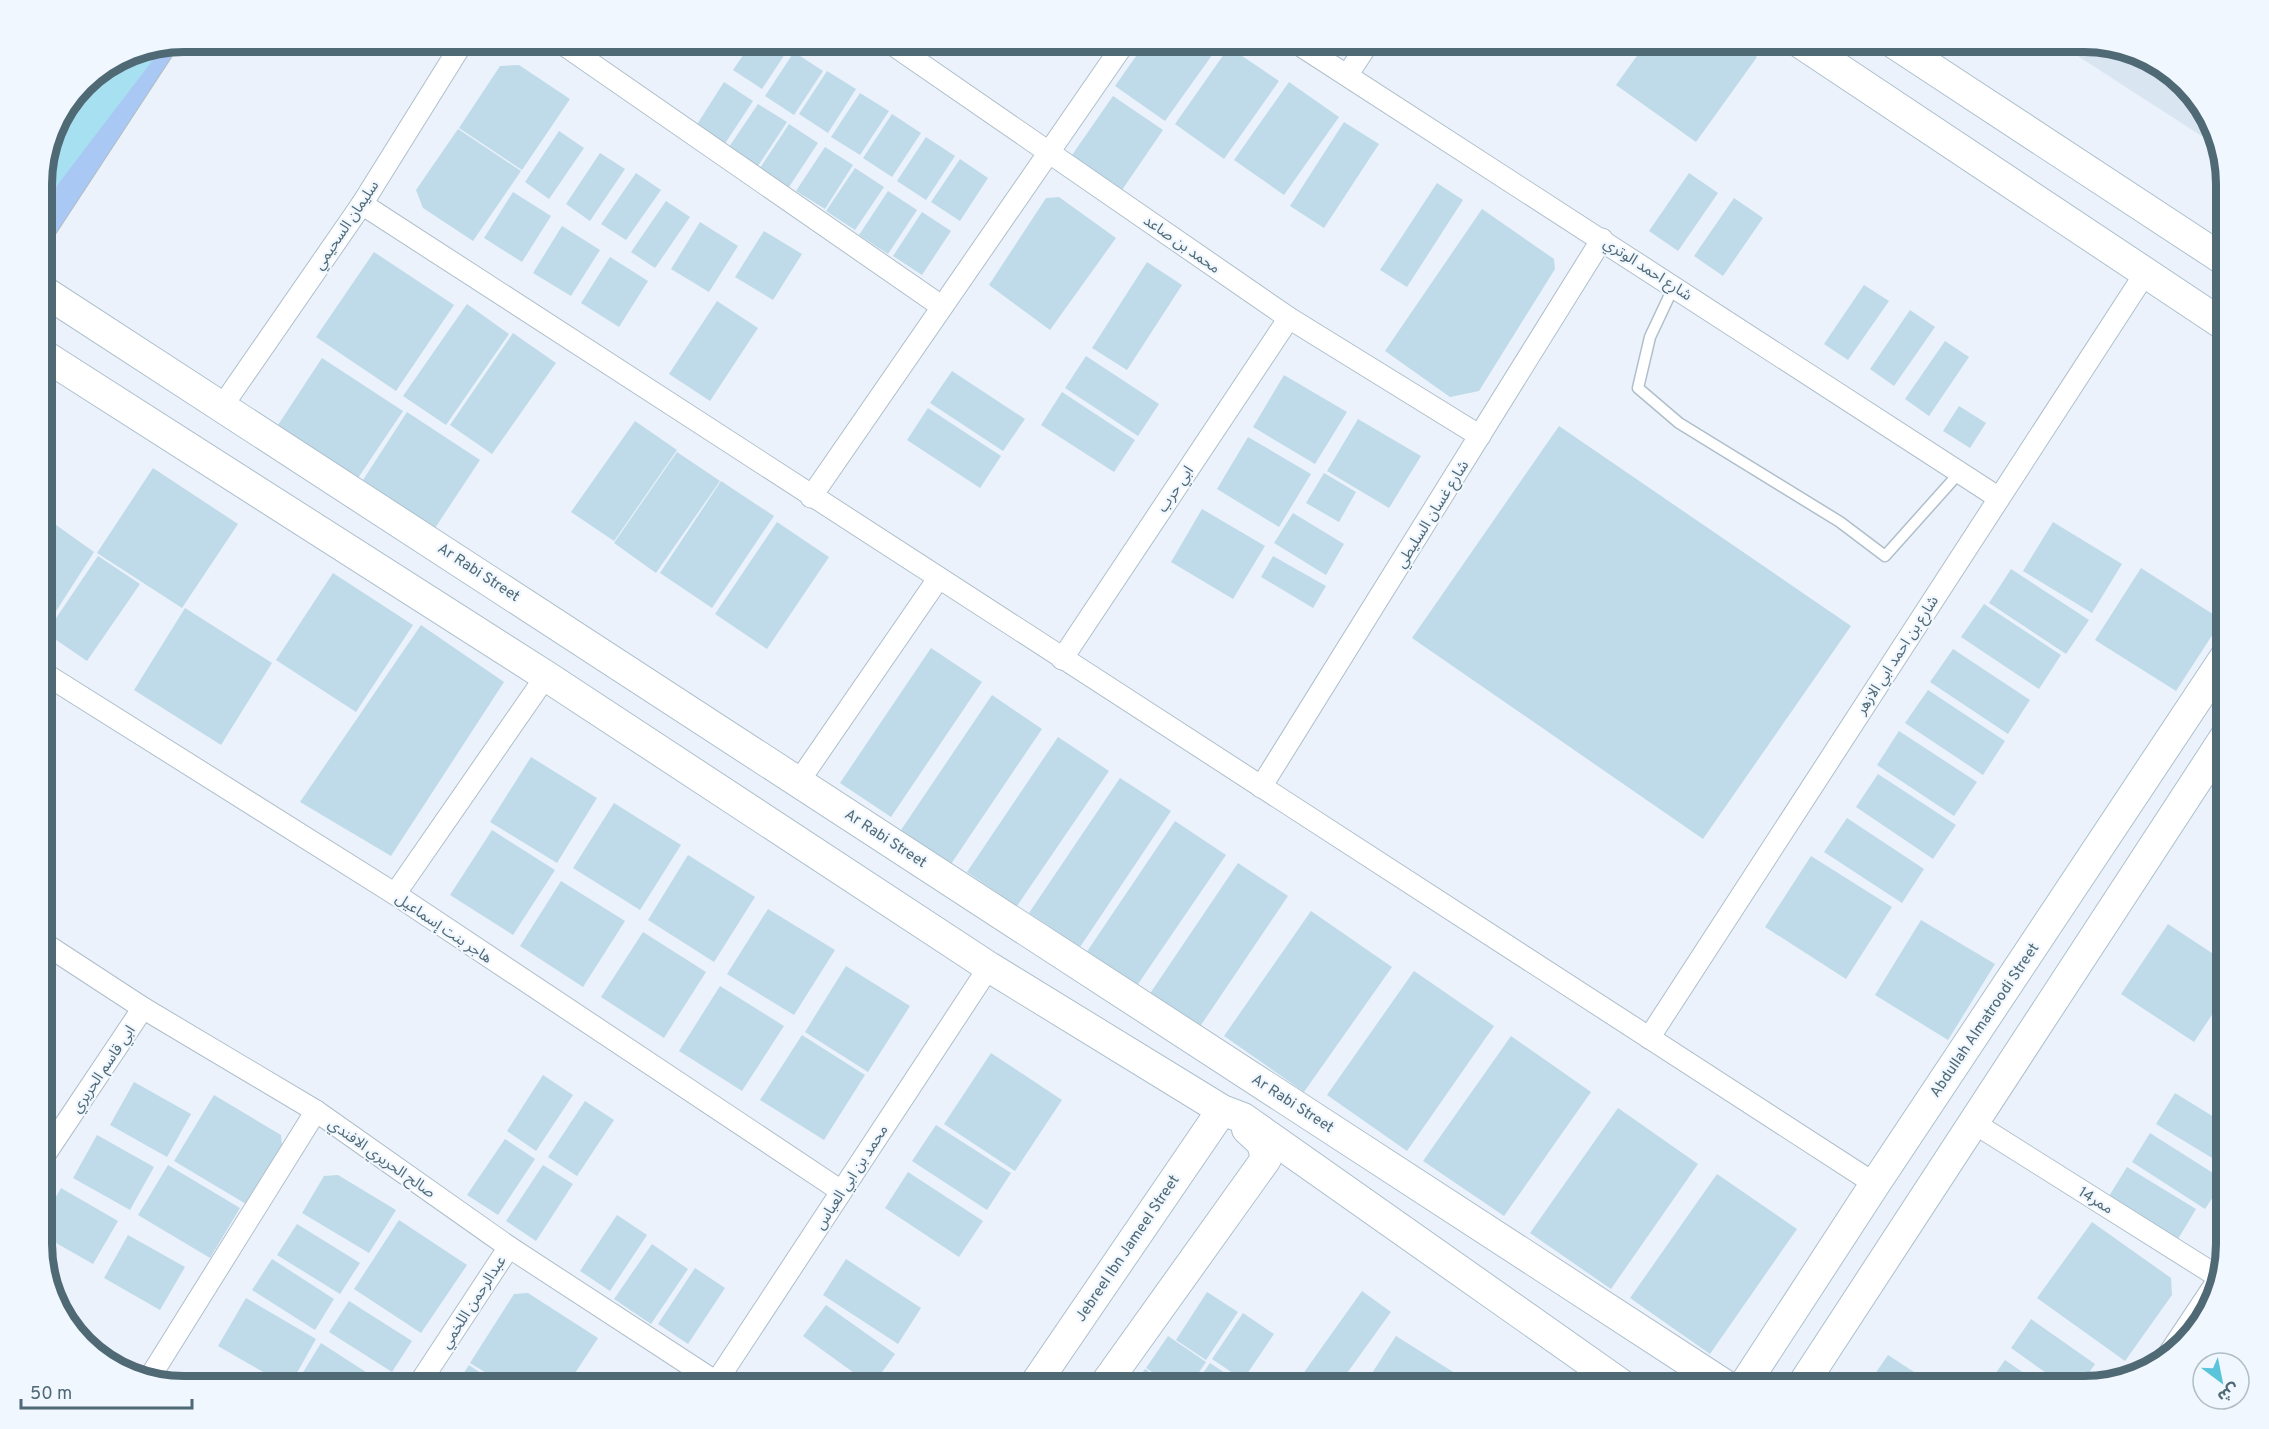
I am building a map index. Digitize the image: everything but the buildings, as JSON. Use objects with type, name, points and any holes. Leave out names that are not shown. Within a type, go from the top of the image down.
[{"type":"highway","points":[[55,161],[128,66]]},
{"type":"main road","points":[[53,207],[151,57]]},
{"type":"street","name":"شارع احمد الوتري","points":[[1312,52],[1999,498]]},
{"type":"street","points":[[1348,74],[1362,52]]},
{"type":"street","points":[[1814,52],[2216,320]]},
{"type":"street","points":[[1907,52],[2216,255]]},
{"type":"street","name":"سليمان السحيمي","points":[[223,405],[362,204],[456,53]]},
{"type":"street","points":[[576,53],[941,306]]},
{"type":"street","name":"محمد بن صاعد","points":[[905,53],[1288,318],[1480,436]]},
{"type":"street","points":[[811,497],[1118,53]]},
{"type":"street","points":[[362,204],[811,497],[1875,1184]]},
{"type":"street","name":"شارع غسان السليطي","points":[[1261,788],[1602,240]]},
{"type":"street","name":"شارع بن احمد ابي الازهر","points":[[1649,1038],[2145,272]]},
{"type":"street","name":"Ar Rabi Street","points":[[53,297],[223,405],[1711,1376]]},
{"type":"street","name":"ابي حرب","points":[[1062,659],[1288,318]]},
{"type":"street","points":[[53,361],[546,676],[1216,1118],[1251,1131],[1262,1143],[1266,1158],[1110,1376]]},
{"type":"street","points":[[798,781],[938,579]]},
{"type":"street","name":"Abdullah Almatroodi Street","points":[[1750,1376],[2216,671]]},
{"type":"street","points":[[395,894],[546,676]]},
{"type":"street","name":"هاجر بنت إسماعيل","points":[[53,687],[395,894],[841,1191]]},
{"type":"street","points":[[1808,1376],[2216,751]]},
{"type":"street","name":"صالح الحريري الافندي","points":[[53,949],[143,1008],[316,1111],[509,1247],[701,1376]]},
{"type":"street","name":"محمد بن ابي العباس","points":[[720,1376],[989,967]]},
{"type":"street","name":"ابي قاسم الحريري","points":[[53,1143],[143,1008]]},
{"type":"street","points":[[153,1372],[316,1111]]},
{"type":"street","points":[[1216,1118],[1243,1118],[1609,1376]]},
{"type":"street","name":"Jebreel Ibn Jameel Street","points":[[1040,1376],[1216,1118]]},
{"type":"street","name":"ممر14","points":[[1974,1123],[2213,1273]]},
{"type":"street","name":"عبدالرحمن اللخمي","points":[[424,1376],[509,1247]]},
{"type":"street","points":[[2184,1331],[2203,1302]]},
{"type":"lane","points":[[1674,286],[1650,337],[1638,388],[1679,423],[1840,522],[1885,556],[1960,472]]},
{"type":"shaded area","points":[[2071,52],[2110,55],[2143,66],[2158,75],[2184,98],[2203,126],[2208,140]]}]
